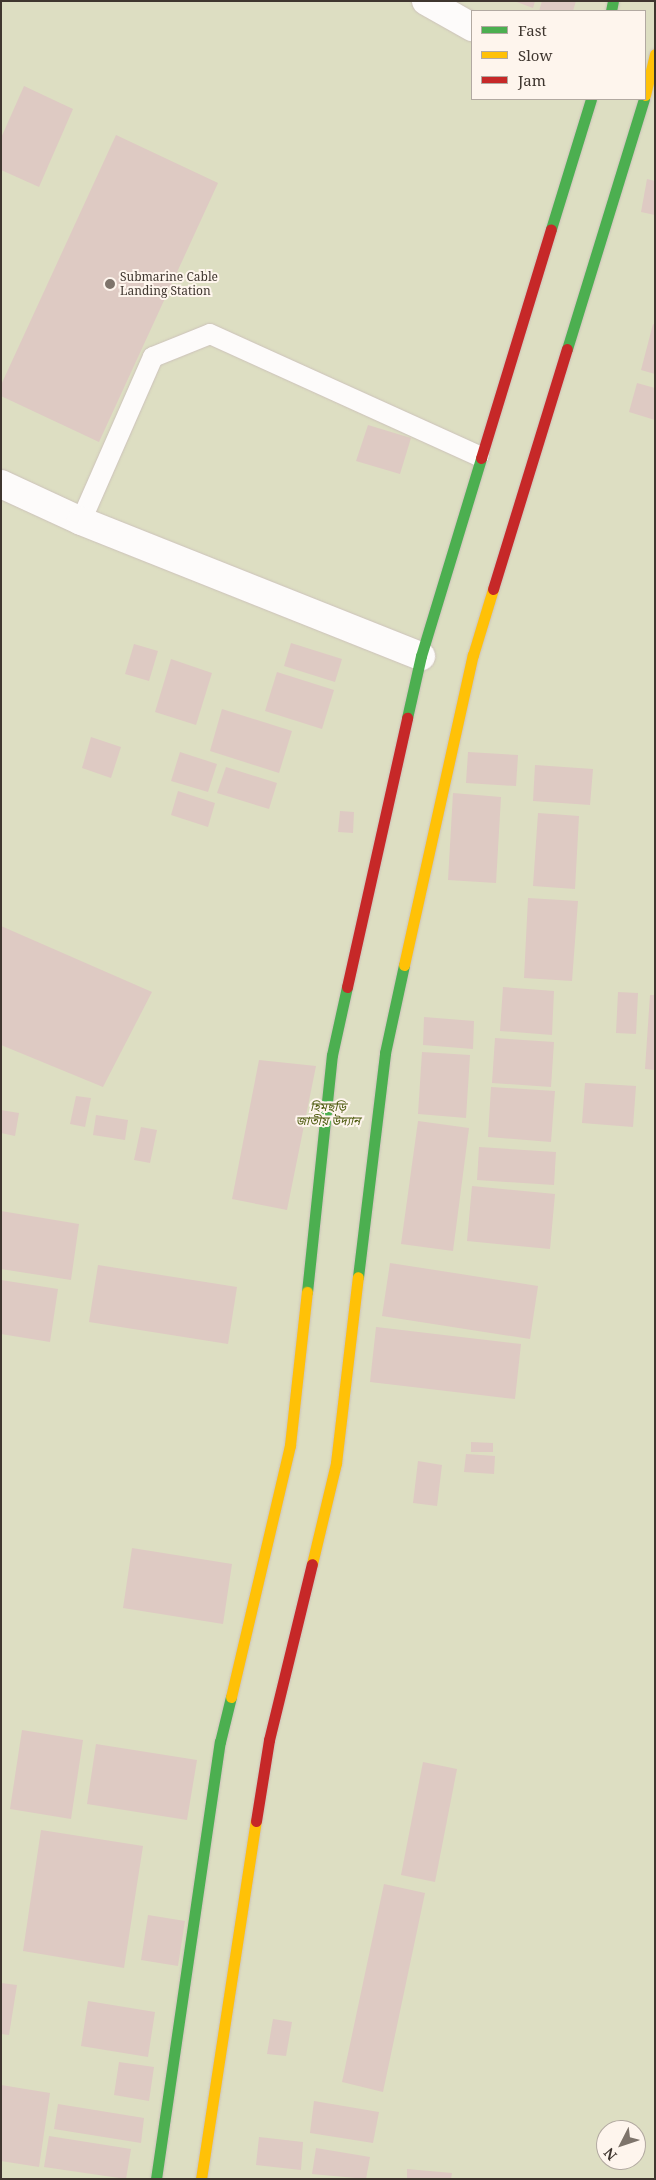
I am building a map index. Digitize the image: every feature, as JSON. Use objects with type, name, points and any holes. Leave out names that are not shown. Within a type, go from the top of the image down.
[{"type":"main road","points":[[646,91],[655,54]]},
{"type":"main road","points":[[156,2179],[220,1742],[290,1445],[332,1055],[421,656],[479,456],[591,100]]},
{"type":"main road","points":[[200,2179],[269,1740],[336,1463],[385,1054],[473,655],[644,100]]},
{"type":"street","points":[[426,1],[471,26]]},
{"type":"street","points":[[1,484],[81,521],[421,656]]},
{"type":"lane","points":[[81,521],[153,357],[210,334],[479,456]]},
{"type":"green space","name":"হিমছড়ি জাতীয় উদ্যান","points":[[1,1],[655,1],[655,2179],[1,2179]]},
{"type":"building","points":[[514,1],[535,1],[533,8]]},
{"type":"building","points":[[542,1],[576,1],[573,10],[539,10]]},
{"type":"building","points":[[24,86],[73,109],[39,187],[1,170],[1,138]]},
{"type":"building","name":"Submarine Cable Landing Station","points":[[116,135],[218,183],[99,442],[1,396],[1,385]]},
{"type":"building","points":[[647,179],[655,181],[655,215],[641,212]]},
{"type":"building","points":[[653,324],[655,325],[655,374],[641,370]]},
{"type":"building","points":[[637,383],[655,388],[655,420],[629,412]]},
{"type":"building","points":[[368,425],[411,438],[400,474],[356,461]]},
{"type":"building","points":[[291,643],[342,659],[335,682],[284,666]]},
{"type":"building","points":[[134,644],[158,651],[149,681],[125,674]]},
{"type":"building","points":[[171,659],[212,673],[196,725],[155,712]]},
{"type":"building","points":[[277,672],[334,690],[322,729],[265,711]]},
{"type":"building","points":[[222,709],[292,731],[279,773],[210,751]]},
{"type":"building","points":[[91,737],[121,747],[111,778],[82,768]]},
{"type":"building","points":[[180,752],[217,764],[208,792],[171,781]]},
{"type":"building","points":[[468,752],[518,755],[516,786],[466,783]]},
{"type":"building","points":[[535,765],[593,769],[590,805],[533,801]]},
{"type":"building","points":[[226,767],[277,783],[269,809],[217,793]]},
{"type":"building","points":[[178,791],[215,803],[208,827],[171,815]]},
{"type":"building","points":[[453,793],[501,797],[496,883],[448,880]]},
{"type":"building","points":[[340,811],[354,812],[353,833],[338,832]]},
{"type":"building","points":[[538,813],[579,816],[575,889],[533,886]]},
{"type":"building","points":[[528,898],[578,901],[572,981],[524,978]]},
{"type":"building","points":[[1,926],[152,992],[103,1087],[1,1045]]},
{"type":"building","points":[[503,987],[554,991],[552,1035],[500,1031]]},
{"type":"building","points":[[618,992],[638,993],[636,1034],[616,1033]]},
{"type":"building","points":[[650,995],[655,995],[655,1070],[645,1069]]},
{"type":"building","points":[[424,1017],[474,1021],[473,1049],[423,1045]]},
{"type":"building","points":[[495,1038],[554,1042],[551,1087],[492,1083]]},
{"type":"building","points":[[422,1052],[470,1055],[466,1118],[418,1114]]},
{"type":"building","points":[[259,1060],[316,1066],[287,1210],[232,1199]]},
{"type":"building","points":[[585,1083],[636,1086],[633,1127],[582,1123]]},
{"type":"building","points":[[491,1087],[555,1091],[551,1142],[488,1137]]},
{"type":"building","points":[[76,1096],[91,1098],[85,1127],[70,1124]]},
{"type":"building","points":[[1,1110],[19,1113],[15,1136],[1,1133]]},
{"type":"building","points":[[96,1115],[128,1120],[125,1140],[93,1135]]},
{"type":"building","points":[[418,1121],[469,1128],[453,1251],[401,1244]]},
{"type":"building","points":[[141,1127],[157,1130],[150,1163],[134,1160]]},
{"type":"building","points":[[479,1147],[556,1152],[554,1185],[477,1180]]},
{"type":"building","points":[[472,1186],[555,1194],[550,1249],[467,1241]]},
{"type":"building","points":[[1,1211],[79,1224],[71,1280],[1,1269]]},
{"type":"building","points":[[390,1263],[538,1286],[530,1339],[382,1316]]},
{"type":"building","points":[[98,1265],[237,1287],[228,1344],[89,1322]]},
{"type":"building","points":[[1,1280],[58,1289],[50,1342],[1,1334]]},
{"type":"building","points":[[376,1327],[521,1344],[515,1399],[370,1382]]},
{"type":"building","points":[[471,1442],[493,1443],[493,1452],[471,1452]]},
{"type":"building","points":[[466,1454],[495,1456],[494,1474],[464,1472]]},
{"type":"building","points":[[418,1461],[442,1465],[437,1506],[413,1503]]},
{"type":"building","points":[[132,1548],[232,1564],[223,1624],[123,1608]]},
{"type":"building","points":[[22,1730],[83,1740],[71,1819],[10,1809]]},
{"type":"building","points":[[96,1744],[197,1760],[187,1820],[87,1804]]},
{"type":"building","points":[[423,1762],[457,1769],[435,1882],[401,1875]]},
{"type":"building","points":[[41,1830],[143,1846],[124,1968],[23,1951]]},
{"type":"building","points":[[384,1884],[425,1893],[383,2092],[342,2082]]},
{"type":"building","points":[[148,1915],[185,1921],[178,1966],[141,1960]]},
{"type":"building","points":[[1,1983],[17,1985],[9,2035],[1,2034]]},
{"type":"building","points":[[88,2001],[155,2012],[148,2057],[81,2046]]},
{"type":"building","points":[[273,2019],[292,2022],[286,2056],[267,2054]]},
{"type":"building","points":[[119,2062],[154,2067],[149,2101],[114,2095]]},
{"type":"building","points":[[1,2085],[50,2093],[39,2167],[1,2161]]},
{"type":"building","points":[[314,2101],[379,2112],[373,2143],[310,2133]]},
{"type":"building","points":[[58,2104],[144,2118],[141,2143],[54,2129]]},
{"type":"building","points":[[49,2136],[131,2149],[126,2179],[44,2167]]},
{"type":"building","points":[[259,2137],[303,2142],[301,2170],[256,2165]]},
{"type":"building","points":[[316,2148],[370,2157],[366,2179],[312,2174]]},
{"type":"building","points":[[407,2169],[452,2173],[451,2179],[407,2179]]},
{"type":"traffic: fast","points":[[611,10],[613,1]]},
{"type":"traffic: fast","points":[[551,229],[591,100]]},
{"type":"traffic: fast","points":[[567,349],[644,100]]},
{"type":"traffic: fast","points":[[407,718],[421,656],[481,458]]},
{"type":"traffic: fast","points":[[358,1277],[385,1053],[404,965]]},
{"type":"traffic: fast","points":[[307,1292],[332,1055],[347,987]]},
{"type":"traffic: fast","points":[[156,2179],[220,1742],[231,1697]]},
{"type":"traffic: slow","points":[[646,91],[655,54]]},
{"type":"traffic: slow","points":[[404,965],[473,655],[493,589]]},
{"type":"traffic: slow","points":[[312,1564],[336,1463],[358,1277]]},
{"type":"traffic: slow","points":[[231,1697],[290,1445],[307,1292]]},
{"type":"traffic: slow","points":[[201,2179],[256,1821]]},
{"type":"traffic: jam","points":[[481,458],[551,229]]},
{"type":"traffic: jam","points":[[493,589],[567,349]]},
{"type":"traffic: jam","points":[[347,987],[407,718]]},
{"type":"traffic: jam","points":[[256,1821],[269,1740],[312,1564]]},
{"type":"place","name":"Submarine Cable Landing Station","points":[[110,284]]}]
